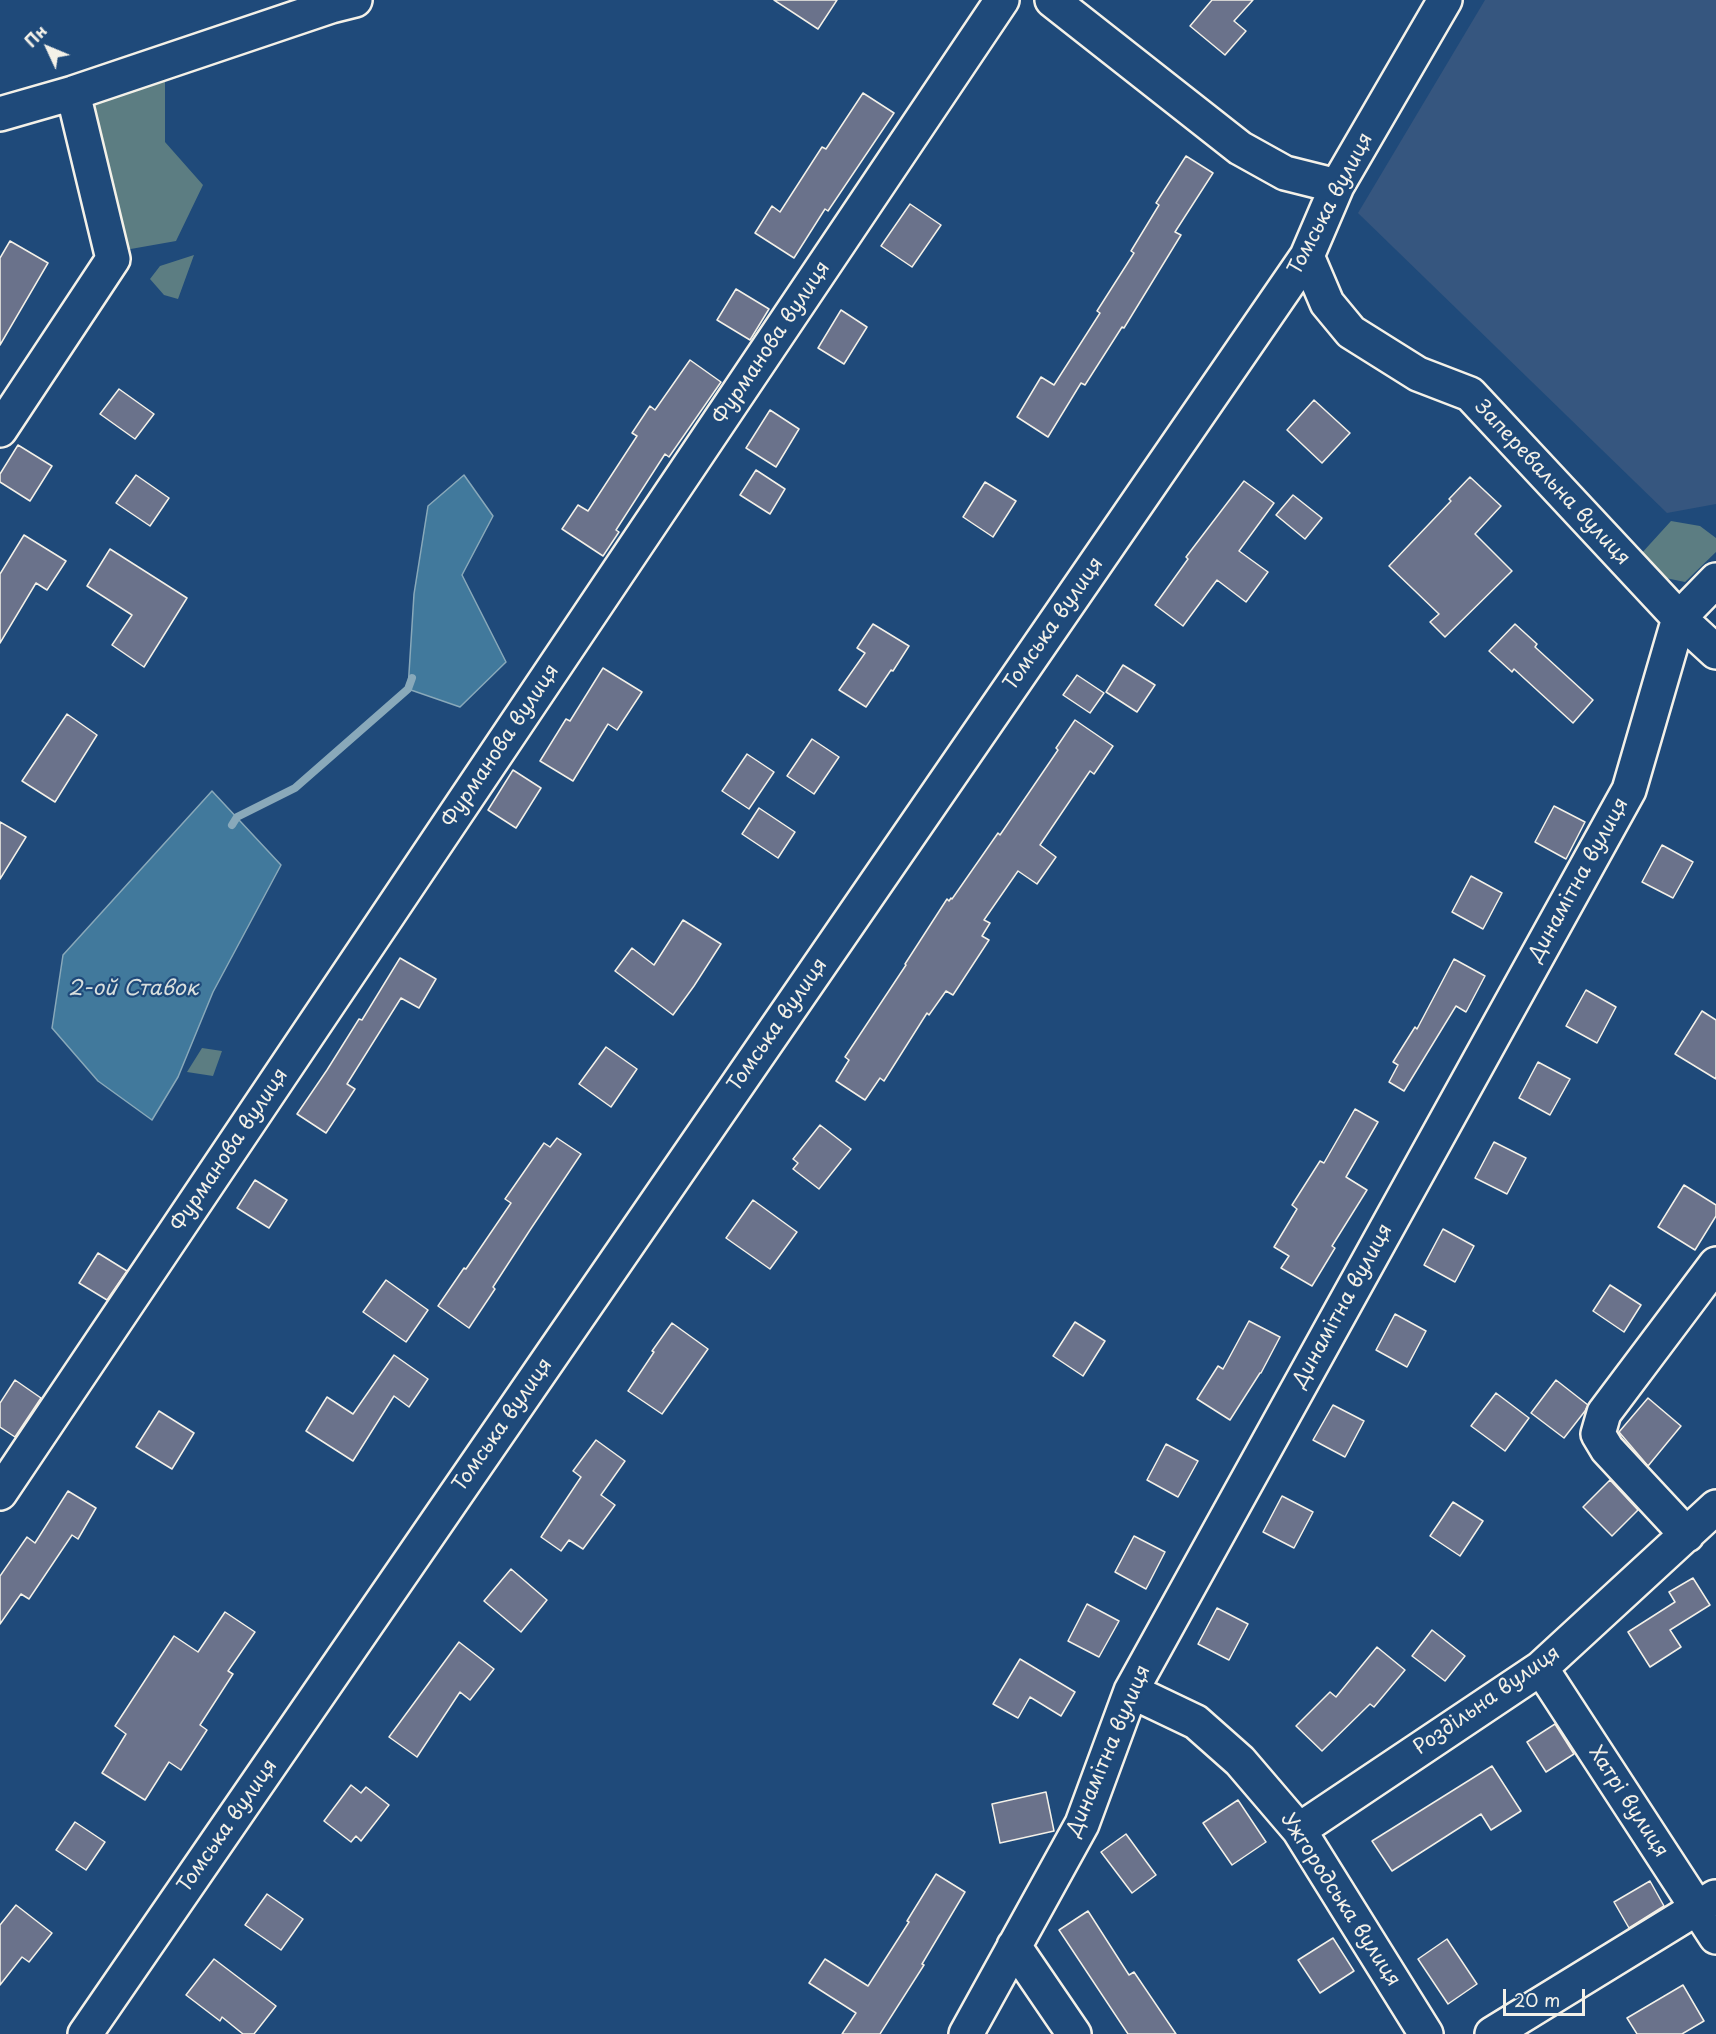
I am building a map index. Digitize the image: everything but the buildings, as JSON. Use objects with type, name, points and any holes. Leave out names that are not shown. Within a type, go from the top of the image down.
[{"type":"street","points":[[0,114],[74,93],[330,6],[355,0]]},
{"type":"street","name":"Фурманова вулиця","points":[[0,1492],[1002,0]]},
{"type":"street","points":[[1052,0],[1240,148],[1285,173],[1337,186]]},
{"type":"street","name":"Томська вулиця","points":[[85,2034],[1308,256],[1337,186],[1445,0]]},
{"type":"street","points":[[0,430],[113,259],[74,93]]},
{"type":"street","name":"Заперевальна вулиця","points":[[1308,256],[1327,303],[1352,332],[1418,374],[1470,394],[1679,618],[1716,652]]},
{"type":"street","name":"Динамітна вулиця","points":[[966,2034],[1082,1824],[1131,1691],[1629,790],[1679,618],[1716,580]]},
{"type":"street","points":[[1687,1535],[1607,1449],[1598,1434],[1604,1413],[1716,1264]]},
{"type":"street","name":"Роздільна вулиця","points":[[1299,1830],[1541,1668],[1716,1507]]},
{"type":"street","name":"Хатрі вулиця","points":[[1541,1668],[1706,1902],[1716,1937]]},
{"type":"street","name":"Ужгородська вулиця","points":[[1131,1691],[1196,1722],[1240,1761],[1299,1830],[1426,2034]]},
{"type":"street","points":[[1492,2034],[1706,1902]]},
{"type":"street","points":[[1014,1946],[1074,2034]]},
{"type":"shaded area","points":[[1485,0],[1716,0],[1716,504],[1667,513],[1358,213]]},
{"type":"green space","points":[[165,81],[165,142],[203,185],[176,241],[125,250],[85,111],[112,88]]},
{"type":"green space","points":[[194,255],[178,299],[164,295],[150,279],[160,266]]},
{"type":"green space","points":[[1671,521],[1700,526],[1716,538],[1716,552],[1685,582],[1651,575],[1640,555]]},
{"type":"green space","points":[[202,1048],[222,1051],[213,1076],[187,1072]]},
{"type":"water","points":[[464,475],[493,516],[462,575],[506,662],[460,707],[408,689],[414,594],[428,506]]},
{"type":"water","name":"2-ой Ставок","points":[[212,791],[281,865],[213,992],[178,1077],[152,1120],[98,1081],[52,1028],[63,955]]},
{"type":"waterway","points":[[232,825],[237,817],[295,788],[408,689],[412,678]]}]
